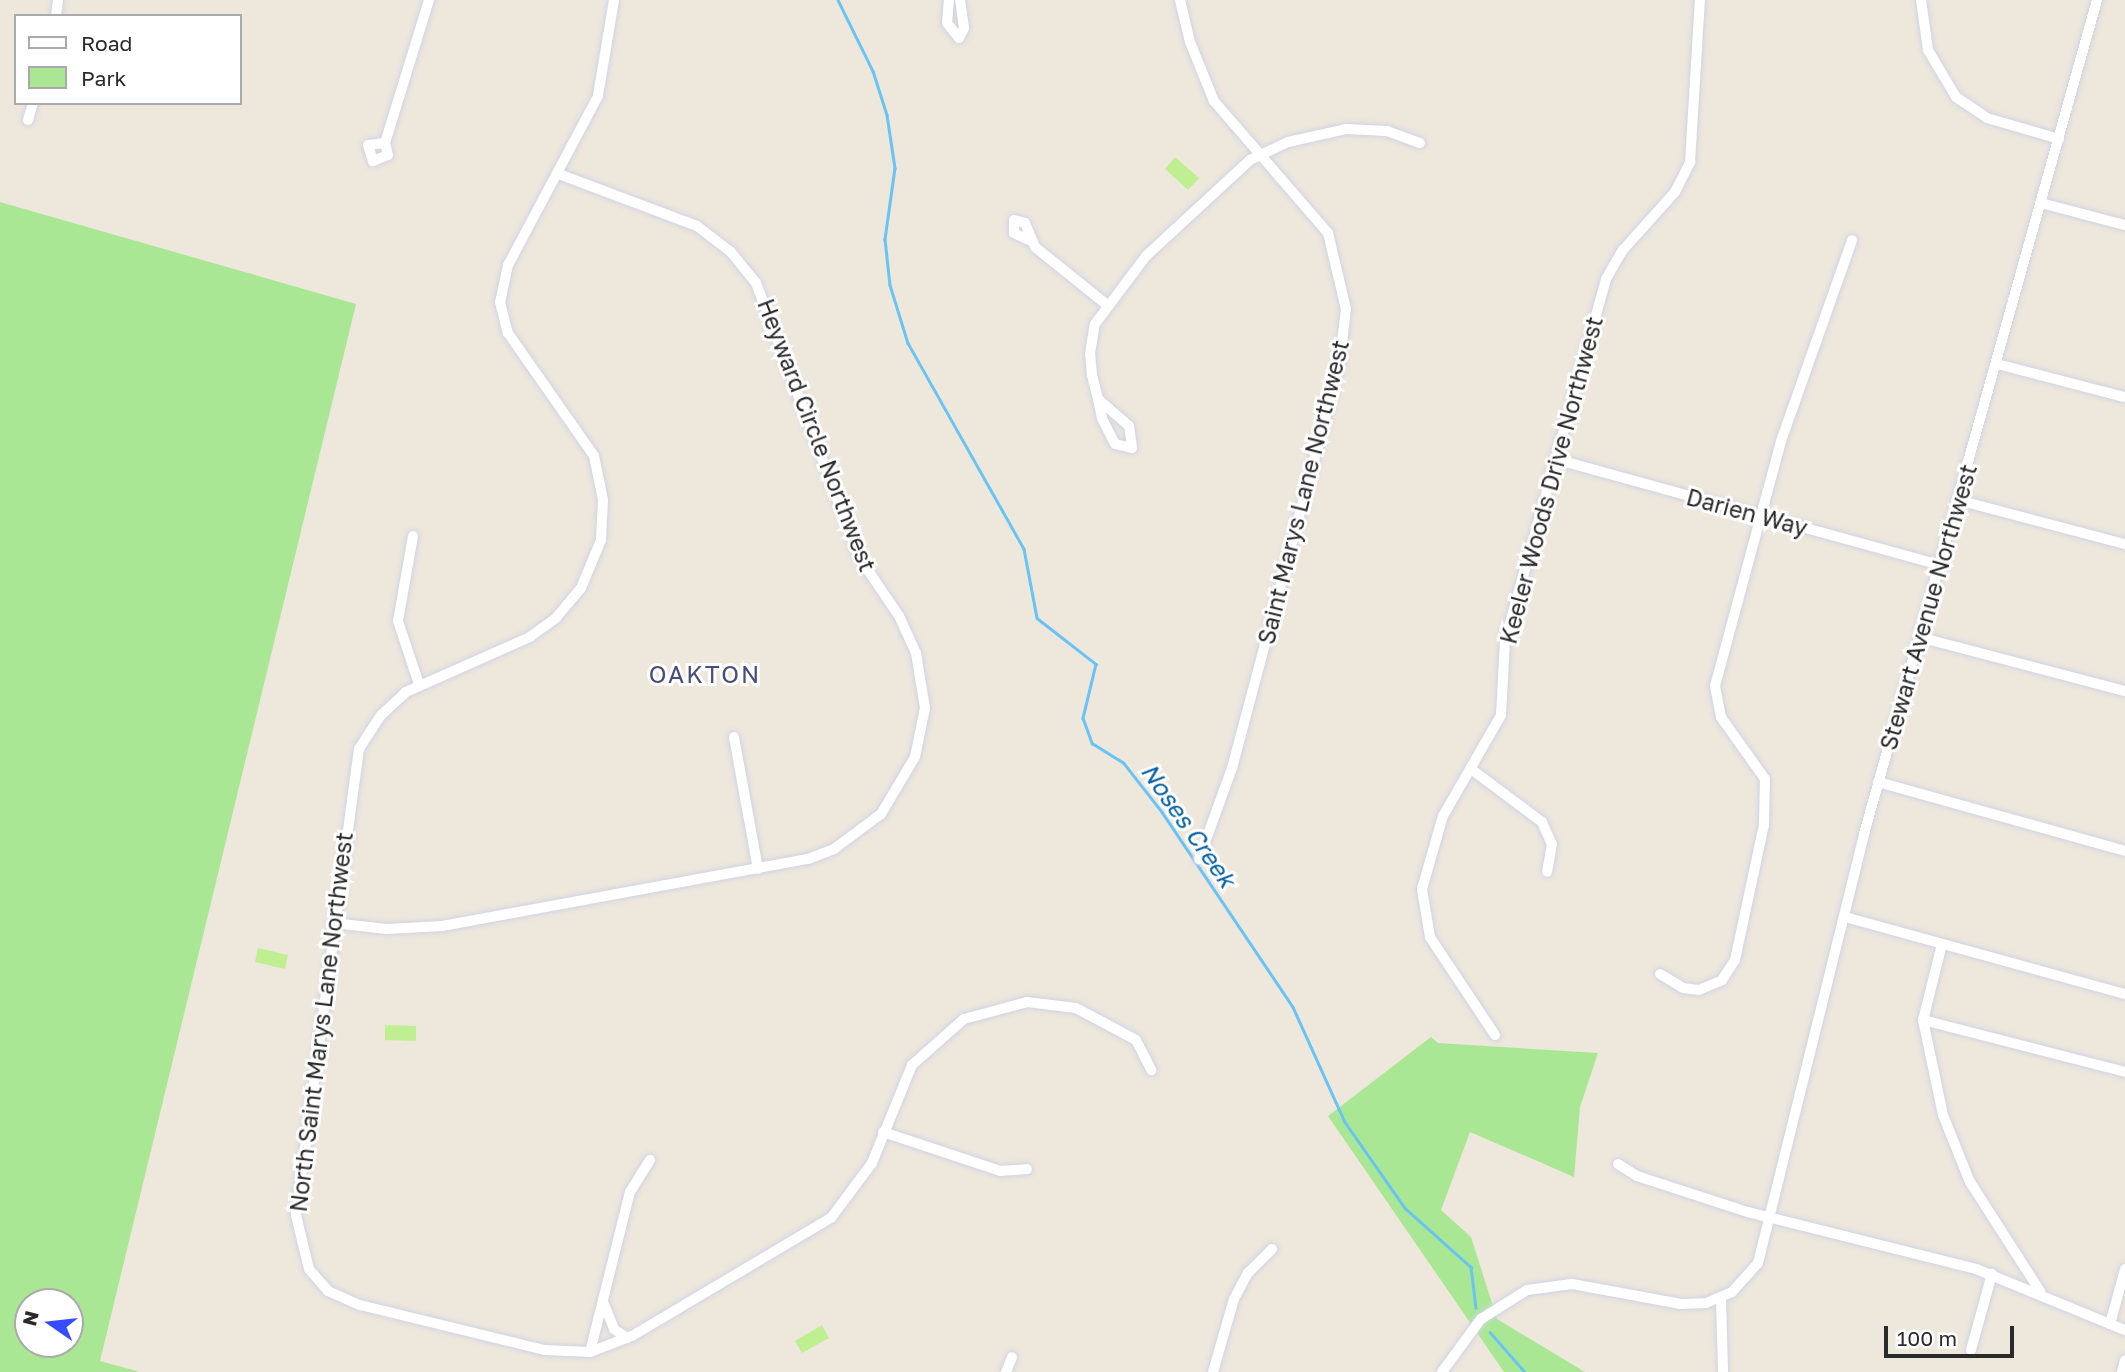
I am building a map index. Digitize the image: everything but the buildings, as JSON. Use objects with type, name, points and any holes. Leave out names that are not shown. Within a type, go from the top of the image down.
[{"type":"street","points":[[385,143],[429,0]]},
{"type":"street","name":"North Saint Marys Lane Northwest","points":[[614,0],[598,96],[505,274],[501,313],[521,354],[594,456],[603,500],[601,540],[582,587],[544,629],[419,684],[381,715],[356,757],[296,1215],[309,1269],[328,1290],[360,1305],[545,1350],[590,1352],[627,1338],[821,1227],[859,1186],[900,1086],[923,1051],[950,1028],[994,1007],[1043,1002],[1092,1013],[1136,1040],[1151,1070]]},
{"type":"street","points":[[949,0],[947,23],[959,38],[964,28],[960,0]]},
{"type":"street","name":"Saint Marys Lane Northwest","points":[[1180,0],[1193,51],[1214,101],[1332,241],[1343,280],[1345,325],[1243,727],[1199,859]]},
{"type":"street","name":"Keeler Woods Drive Northwest","points":[[1495,1035],[1430,937],[1422,911],[1424,878],[1443,816],[1501,715],[1505,641],[1611,266],[1667,203],[1690,163],[1700,0]]},
{"type":"street","points":[[1921,0],[1928,50],[1956,97],[1987,118],[2059,139]]},
{"type":"street","name":"Stewart Avenue Northwest","points":[[1721,1299],[1754,1269],[1770,1218],[1878,782],[2097,0]]},
{"type":"street","points":[[28,120],[32,105]]},
{"type":"street","points":[[1098,399],[1129,426],[1132,448],[1115,444],[1098,399],[1090,346],[1106,304],[1191,212],[1261,154],[1346,129],[1387,131],[1420,143]]},
{"type":"street","name":"Heyward Circle Northwest","points":[[333,923],[387,929],[442,926],[758,869],[834,849],[876,820],[898,794],[923,729],[925,696],[916,653],[900,616],[859,557],[768,307],[743,265],[689,222],[559,174]]},
{"type":"street","points":[[2041,203],[2125,225]]},
{"type":"street","points":[[1660,974],[1683,989],[1708,988],[1727,975],[1737,952],[1764,825],[1765,779],[1721,717],[1715,686],[1761,515],[1852,240]]},
{"type":"street","points":[[1031,241],[1106,304]]},
{"type":"street","points":[[1997,364],[2125,397]]},
{"type":"street","name":"Darien Way","points":[[1555,459],[1940,565]]},
{"type":"street","points":[[1958,500],[2125,544]]},
{"type":"street","points":[[413,536],[398,621],[419,684]]},
{"type":"street","points":[[1919,637],[2125,691]]},
{"type":"street","points":[[734,737],[758,869]]},
{"type":"street","points":[[1471,769],[1542,822],[1552,844],[1546,872]]},
{"type":"street","points":[[1878,782],[2125,851]]},
{"type":"street","points":[[1202,814],[1214,818]]},
{"type":"street","points":[[1845,917],[2125,994]]},
{"type":"street","points":[[1942,943],[1923,1020],[1960,1161],[2040,1292]]},
{"type":"street","points":[[1923,1020],[2125,1072]]},
{"type":"street","points":[[883,1132],[1000,1171],[1027,1169]]},
{"type":"street","points":[[590,1352],[630,1192],[650,1160]]},
{"type":"street","points":[[1618,1164],[1637,1177],[1770,1218],[1992,1274],[2125,1329]]},
{"type":"street","points":[[1213,1372],[1234,1299],[1248,1273],[1272,1249]]},
{"type":"street","points":[[2110,1324],[2125,1269]]},
{"type":"street","points":[[1971,1350],[1992,1274]]},
{"type":"street","points":[[1442,1372],[1481,1319],[1539,1287],[1578,1285],[1688,1305],[1721,1299],[1723,1372]]},
{"type":"street","points":[[603,1301],[614,1329],[627,1338]]},
{"type":"street","points":[[1006,1372],[1012,1357]]},
{"type":"street","points":[[2122,1372],[2125,1360]]},
{"type":"green space","points":[[1175,157],[1199,178],[1188,190],[1165,169]]},
{"type":"green space","points":[[0,202],[356,304],[100,1361],[140,1372],[0,1372]]},
{"type":"green space","points":[[258,948],[288,955],[285,969],[255,962]]},
{"type":"green space","points":[[385,1025],[416,1026],[416,1041],[385,1040]]},
{"type":"green space","points":[[1431,1037],[1438,1043],[1598,1053],[1580,1107],[1574,1177],[1470,1132],[1441,1210],[1471,1237],[1497,1319],[1585,1372],[1504,1372],[1328,1116]]},
{"type":"green space","points":[[822,1325],[829,1338],[802,1353],[795,1341]]},
{"type":"waterway","name":"Noses Creek","points":[[838,0],[873,71],[887,115],[895,168],[885,239],[890,285],[908,343],[1024,549],[1037,618],[1096,664],[1083,718],[1092,743],[1123,762],[1162,812],[1293,1007],[1345,1122],[1405,1208],[1471,1267],[1476,1308]]},
{"type":"waterway","name":"Noses Creek","points":[[1490,1332],[1525,1372]]},
{"type":"district","name":"OAKTON","points":[[705,674]]}]
